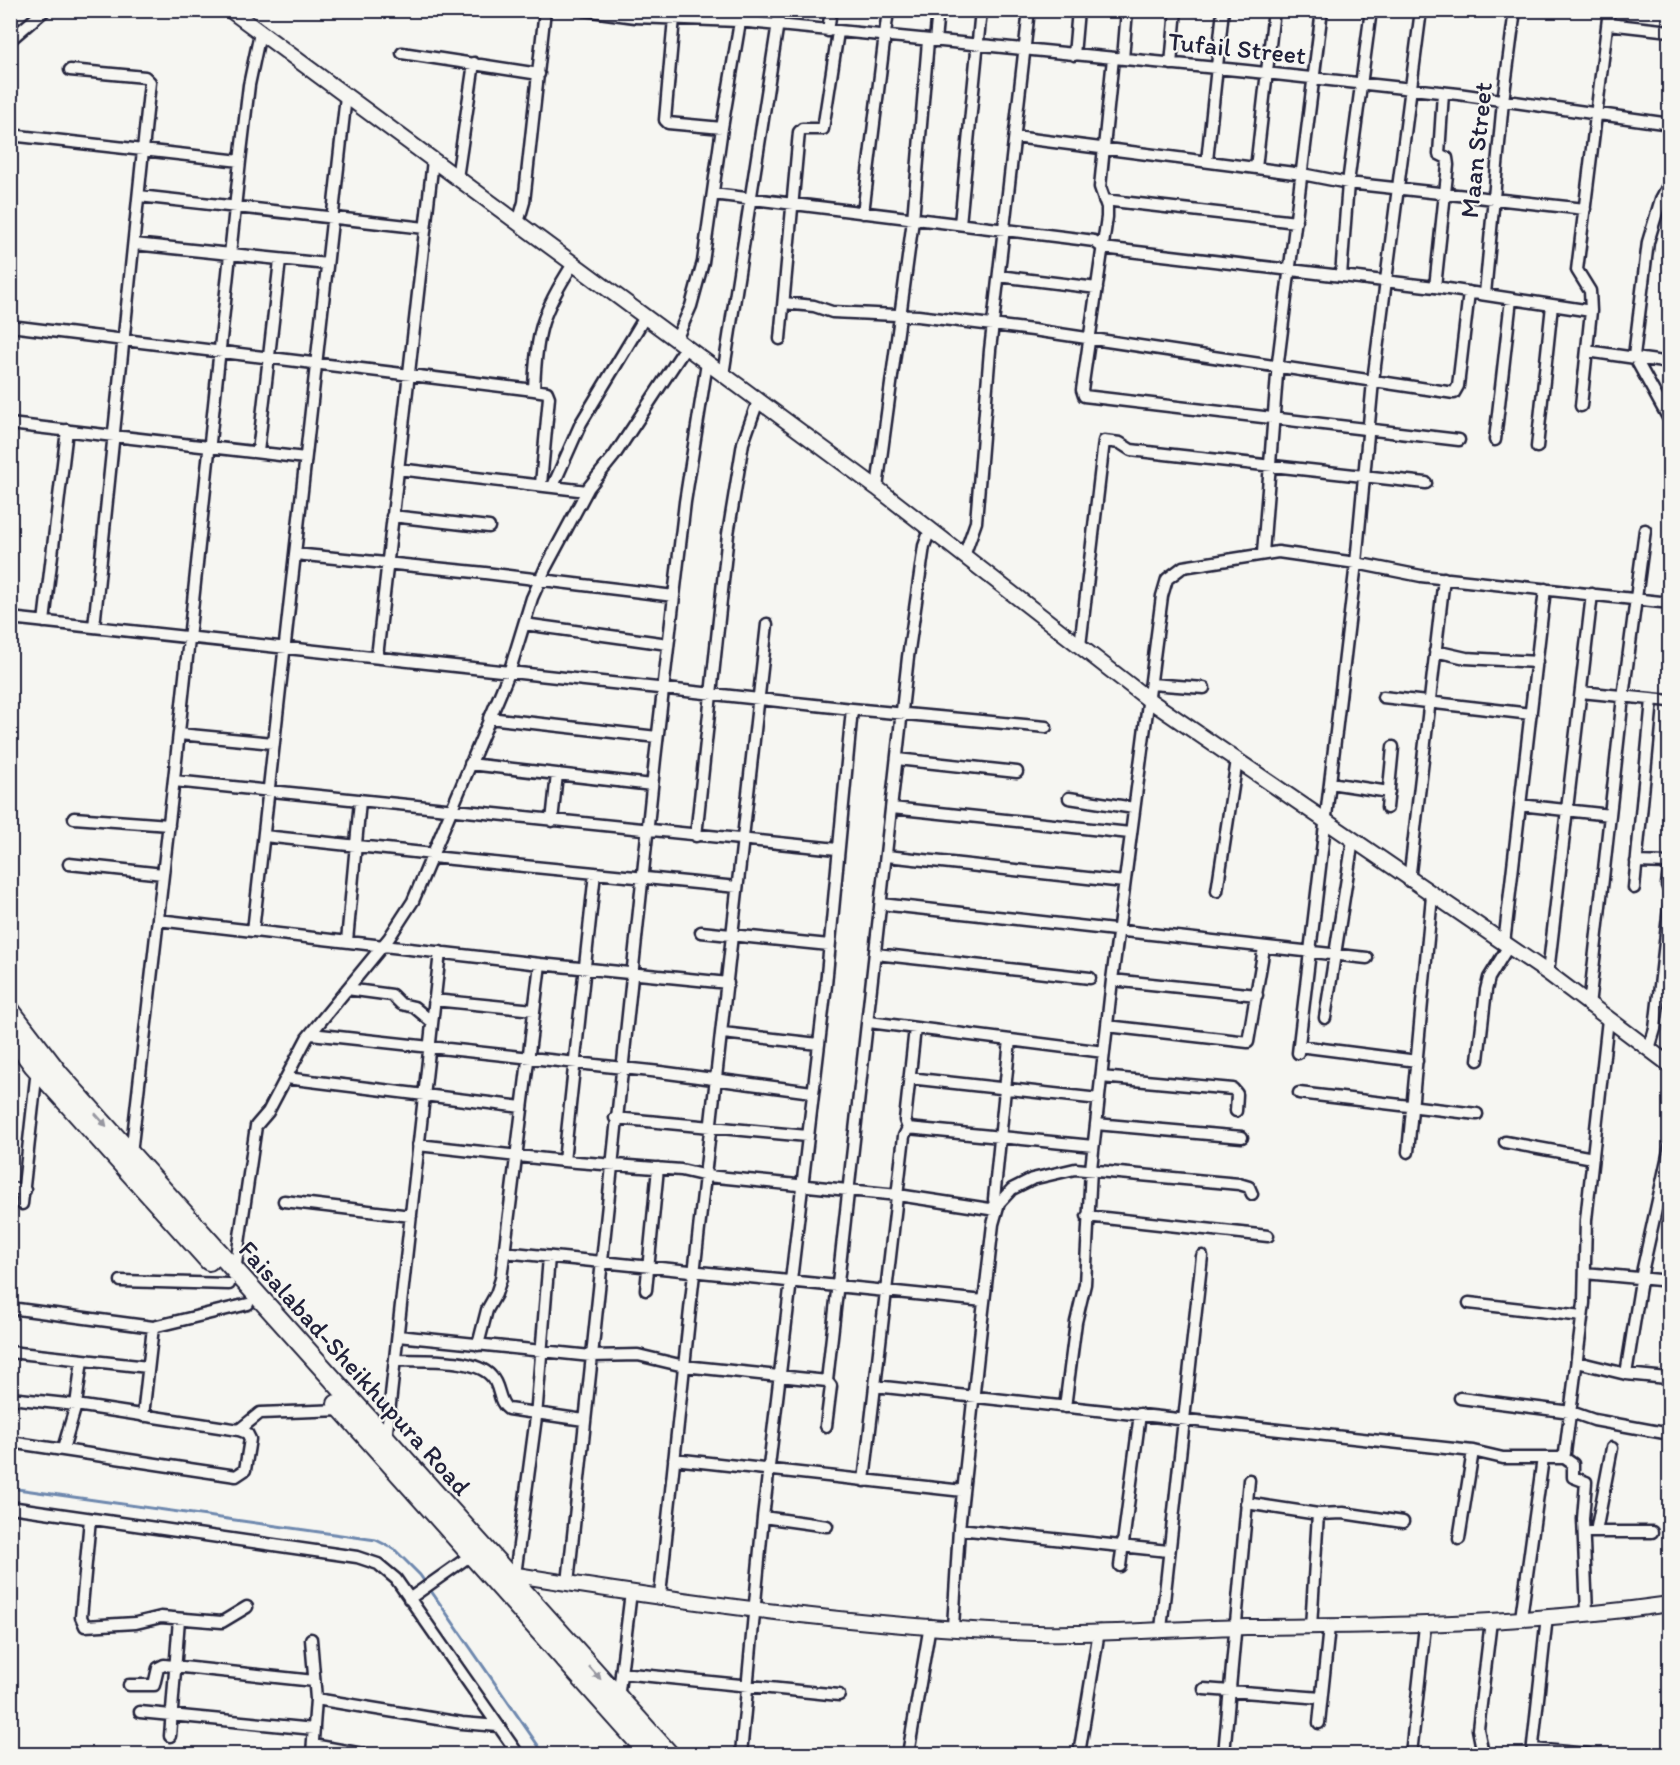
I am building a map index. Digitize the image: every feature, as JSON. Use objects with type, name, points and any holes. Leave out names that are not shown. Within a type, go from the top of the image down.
[{"type":"highway","name":"Faisalabad-Sheikhupura Road","points":[[10,1010],[59,1074],[131,1154],[232,1278],[248,1304],[342,1410],[476,1552],[510,1574],[669,1755]]},
{"type":"highway","name":"Faisalabad-Sheikhupura Road","points":[[10,1034],[37,1069],[386,1440],[476,1552],[650,1755]]},
{"type":"main road","points":[[230,10],[877,488],[1149,700],[1325,819],[1409,881],[1548,973],[1670,1065]]},
{"type":"main road","points":[[510,1574],[754,1608],[1037,1633],[1234,1627],[1425,1626],[1670,1604]]},
{"type":"street","points":[[10,40],[45,10]]},
{"type":"street","points":[[518,224],[524,201],[545,10]]},
{"type":"street","name":"Tufail Street","points":[[584,10],[651,14],[674,18],[740,16],[778,26],[1314,78],[1670,124]]},
{"type":"street","points":[[723,375],[780,10]]},
{"type":"street","points":[[780,339],[799,132],[802,129],[823,129],[833,31],[831,10]]},
{"type":"street","points":[[863,213],[888,10]]},
{"type":"street","points":[[877,488],[913,220],[932,41],[938,10]]},
{"type":"street","points":[[960,224],[981,10]]},
{"type":"street","points":[[964,556],[976,522],[993,326],[1029,10]]},
{"type":"street","points":[[1074,55],[1078,10]]},
{"type":"street","points":[[1127,10],[1104,148],[1100,187],[1107,217],[1082,390],[1084,396],[1459,440]]},
{"type":"street","points":[[1171,64],[1176,10]]},
{"type":"street","points":[[1207,161],[1223,10]]},
{"type":"street","points":[[1256,168],[1274,10]]},
{"type":"street","points":[[1263,553],[1278,368],[1322,10]]},
{"type":"street","points":[[1341,276],[1348,183],[1371,10]]},
{"type":"street","points":[[1417,1061],[1299,1050],[1356,563],[1373,381],[1421,10]]},
{"type":"street","name":"Maan Street","points":[[1485,294],[1503,101],[1515,10]]},
{"type":"street","points":[[1581,406],[1591,311],[1590,291],[1577,270],[1610,10]]},
{"type":"street","points":[[121,1281],[232,1278],[255,1129],[311,1034],[382,946],[413,901],[509,673],[540,580],[587,491],[681,344],[703,262],[740,16]]},
{"type":"street","points":[[674,18],[663,114],[665,122],[722,128]]},
{"type":"street","points":[[1608,24],[1670,31]]},
{"type":"street","points":[[131,1154],[174,781],[240,161],[249,85],[260,33]]},
{"type":"street","points":[[402,53],[538,74]]},
{"type":"street","points":[[457,178],[474,63]]},
{"type":"street","points":[[70,70],[149,79],[144,150],[94,627]]},
{"type":"street","points":[[1435,287],[1448,160],[1438,154],[1443,93]]},
{"type":"street","points":[[253,931],[346,96]]},
{"type":"street","points":[[10,135],[240,161]]},
{"type":"street","points":[[1015,137],[1302,174],[1348,183],[1585,209]]},
{"type":"street","points":[[376,657],[432,160]]},
{"type":"street","points":[[1670,182],[1660,199],[1648,243],[1634,356],[1670,421]]},
{"type":"street","points":[[713,194],[913,220],[1004,229],[1094,241],[1103,248],[1435,287],[1591,311]]},
{"type":"street","points":[[139,196],[425,228]]},
{"type":"street","points":[[1104,200],[1296,222]]},
{"type":"street","points":[[134,244],[327,264]]},
{"type":"street","points":[[258,452],[280,260]]},
{"type":"street","points":[[534,390],[535,352],[542,317],[549,300],[573,264]]},
{"type":"street","points":[[999,276],[1097,288]]},
{"type":"street","points":[[784,303],[814,306],[832,312],[918,316],[1456,392],[1469,292]]},
{"type":"street","points":[[1496,440],[1511,298]]},
{"type":"street","points":[[1537,447],[1552,305]]},
{"type":"street","points":[[547,485],[581,423],[645,317]]},
{"type":"street","points":[[10,326],[409,372],[545,392],[549,397],[547,485]]},
{"type":"street","points":[[1587,351],[1670,363]]},
{"type":"street","points":[[568,1583],[610,1165],[657,737],[674,596],[707,363]]},
{"type":"street","points":[[696,836],[728,534],[743,443],[758,401]]},
{"type":"street","points":[[10,424],[305,458]]},
{"type":"street","points":[[44,622],[67,430]]},
{"type":"street","points":[[1080,646],[1104,441],[1120,443],[1131,450],[1271,468],[1426,483]]},
{"type":"street","points":[[398,469],[587,491]]},
{"type":"street","points":[[392,516],[489,527]]},
{"type":"street","points":[[826,1426],[831,1388],[827,1381],[837,1286],[897,759],[924,546],[930,530]]},
{"type":"street","points":[[1589,1006],[1623,697],[1645,530]]},
{"type":"street","points":[[1065,1407],[1076,1322],[1085,1284],[1087,1216],[1093,1146],[1117,932],[1162,596],[1171,573],[1183,567],[1278,552],[1356,563],[1389,571],[1670,603]]},
{"type":"street","points":[[295,554],[674,596]]},
{"type":"street","points":[[1409,881],[1443,578]]},
{"type":"street","points":[[1478,1060],[1486,990],[1489,978],[1506,945],[1545,589]]},
{"type":"street","points":[[1548,973],[1592,594]]},
{"type":"street","points":[[10,618],[509,673],[1046,727]]},
{"type":"street","points":[[524,624],[668,644]]},
{"type":"street","points":[[660,1596],[723,1033],[741,840],[767,624]]},
{"type":"street","points":[[1435,651],[1466,657],[1537,662]]},
{"type":"street","points":[[1151,684],[1204,688]]},
{"type":"street","points":[[1581,692],[1670,701]]},
{"type":"street","points":[[1383,697],[1531,714]]},
{"type":"street","points":[[1634,888],[1652,700]]},
{"type":"street","points":[[741,1755],[754,1608],[829,945],[852,709]]},
{"type":"street","points":[[489,718],[657,737]]},
{"type":"street","points":[[179,734],[273,743]]},
{"type":"street","points":[[1387,808],[1394,747]]},
{"type":"street","points":[[897,759],[1017,772]]},
{"type":"street","points":[[1217,891],[1238,760]]},
{"type":"street","points":[[470,764],[652,784]]},
{"type":"street","points":[[552,821],[558,774]]},
{"type":"street","points":[[174,781],[837,849]]},
{"type":"street","points":[[1330,783],[1389,792]]},
{"type":"street","points":[[1070,798],[1134,808]]},
{"type":"street","points":[[347,941],[360,801]]},
{"type":"street","points":[[1521,805],[1610,815]]},
{"type":"street","points":[[892,808],[1130,832]]},
{"type":"street","points":[[74,818],[169,825]]},
{"type":"street","points":[[264,836],[355,845],[432,856],[737,887]]},
{"type":"street","points":[[1325,1018],[1333,955],[1353,840]]},
{"type":"street","points":[[886,856],[1124,882]]},
{"type":"street","points":[[1636,862],[1669,863],[1667,885],[1670,892]]},
{"type":"street","points":[[69,864],[163,874]]},
{"type":"street","points":[[564,1161],[595,873]]},
{"type":"street","points":[[1408,1152],[1432,896]]},
{"type":"street","points":[[1649,1049],[1655,1029],[1670,899]]},
{"type":"street","points":[[881,904],[1367,958]]},
{"type":"street","points":[[158,920],[728,983]]},
{"type":"street","points":[[700,932],[829,945]]},
{"type":"street","points":[[1107,1026],[1247,1042],[1250,1037],[1264,948]]},
{"type":"street","points":[[386,1440],[440,952]]},
{"type":"street","points":[[876,954],[1090,978]]},
{"type":"street","points":[[477,1345],[487,1310],[499,1286],[540,964]]},
{"type":"street","points":[[1112,980],[1257,995]]},
{"type":"street","points":[[347,989],[392,995],[401,1004],[414,1007],[432,1022]]},
{"type":"street","points":[[434,1000],[534,1010]]},
{"type":"street","points":[[1563,1457],[1571,1412],[1582,1316],[1586,1220],[1608,1019]]},
{"type":"street","points":[[868,1022],[1104,1052]]},
{"type":"street","points":[[864,1481],[904,1136],[908,1128],[905,1120],[915,1028]]},
{"type":"street","points":[[723,1033],[818,1044]]},
{"type":"street","points":[[311,1034],[621,1068],[812,1092]]},
{"type":"street","points":[[953,1627],[959,1529],[996,1210],[994,1204],[1010,1040]]},
{"type":"street","points":[[22,1204],[37,1069]]},
{"type":"street","points":[[1101,1077],[1233,1089],[1237,1094],[1236,1111]]},
{"type":"street","points":[[286,1078],[522,1107]]},
{"type":"street","points":[[909,1078],[1099,1099]]},
{"type":"street","points":[[1299,1093],[1477,1114]]},
{"type":"street","points":[[615,1118],[807,1136]]},
{"type":"street","points":[[1096,1124],[1242,1137]]},
{"type":"street","points":[[908,1128],[1093,1146]]},
{"type":"street","points":[[1504,1142],[1593,1158]]},
{"type":"street","points":[[418,1145],[564,1161],[696,1172],[707,1176],[898,1195],[996,1210]]},
{"type":"street","points":[[1626,1374],[1641,1279],[1670,1146]]},
{"type":"street","points":[[646,1290],[658,1168]]},
{"type":"street","points":[[996,1210],[1012,1189],[1032,1179],[1064,1171],[1091,1169],[1245,1184],[1251,1189],[1252,1194]]},
{"type":"street","points":[[10,1188],[25,1190]]},
{"type":"street","points":[[284,1201],[411,1216]]},
{"type":"street","points":[[1087,1216],[1268,1236]]},
{"type":"street","points":[[504,1252],[984,1301]]},
{"type":"street","points":[[1161,1629],[1202,1256]]},
{"type":"street","points":[[510,1574],[536,1414],[549,1257]]},
{"type":"street","points":[[1585,1273],[1670,1281]]},
{"type":"street","points":[[1469,1303],[1582,1316]]},
{"type":"street","points":[[10,1308],[153,1327],[248,1304]]},
{"type":"street","points":[[143,1416],[153,1327]]},
{"type":"street","points":[[398,1336],[591,1356],[638,1355],[684,1366],[780,1374],[827,1381]]},
{"type":"street","points":[[10,1352],[148,1367]]},
{"type":"street","points":[[63,1449],[76,1405],[82,1360]]},
{"type":"street","points":[[395,1360],[464,1364],[481,1369],[495,1381],[504,1406],[511,1411],[584,1420]]},
{"type":"street","points":[[1577,1362],[1626,1374],[1667,1378]]},
{"type":"street","points":[[875,1386],[1473,1451],[1503,1458],[1563,1457],[1573,1464],[1574,1477],[1586,1482],[1583,1532],[1587,1613]]},
{"type":"street","points":[[10,1398],[76,1405],[239,1430],[247,1433],[250,1439],[245,1470],[236,1476],[10,1442]]},
{"type":"street","points":[[1461,1398],[1571,1412],[1594,1420],[1670,1434]]},
{"type":"street","points":[[239,1430],[260,1413],[342,1410]]},
{"type":"street","points":[[1120,1566],[1140,1414]]},
{"type":"street","points":[[1596,1532],[1612,1448]]},
{"type":"street","points":[[1460,1539],[1473,1451]]},
{"type":"street","points":[[1521,1618],[1543,1458]]},
{"type":"street","points":[[674,1459],[963,1491]]},
{"type":"street","points":[[1224,1755],[1232,1692],[1234,1627],[1249,1480]]},
{"type":"street","points":[[1246,1503],[1318,1514],[1343,1513],[1403,1522]]},
{"type":"street","points":[[10,1507],[369,1560],[391,1573],[518,1755]]},
{"type":"street","points":[[1311,1627],[1318,1514]]},
{"type":"street","points":[[764,1517],[827,1526]]},
{"type":"street","points":[[90,1519],[82,1624],[88,1627],[136,1623],[161,1617],[222,1622],[247,1607]]},
{"type":"street","points":[[959,1529],[1168,1551]]},
{"type":"street","points":[[1583,1532],[1653,1532]]},
{"type":"street","points":[[409,1599],[476,1552]]},
{"type":"street","points":[[618,1699],[631,1592]]},
{"type":"street","points":[[1547,1616],[1533,1752],[1588,1755]]},
{"type":"street","points":[[170,1736],[179,1618]]},
{"type":"street","points":[[1483,1755],[1478,1729],[1491,1621]]},
{"type":"street","points":[[908,1755],[930,1625]]},
{"type":"street","points":[[1411,1755],[1425,1626]]},
{"type":"street","points":[[1318,1723],[1329,1627]]},
{"type":"street","points":[[1079,1755],[1099,1631]]},
{"type":"street","points":[[310,1639],[316,1699],[312,1750],[363,1755]]},
{"type":"street","points":[[129,1685],[154,1685],[159,1666],[314,1681]]},
{"type":"street","points":[[621,1673],[839,1695]]},
{"type":"street","points":[[1204,1689],[1321,1698]]},
{"type":"street","points":[[316,1699],[462,1723],[498,1726]]},
{"type":"street","points":[[140,1712],[314,1729]]},
{"type":"waterway","points":[[10,1488],[376,1540],[394,1549],[420,1575],[544,1754]]}]
